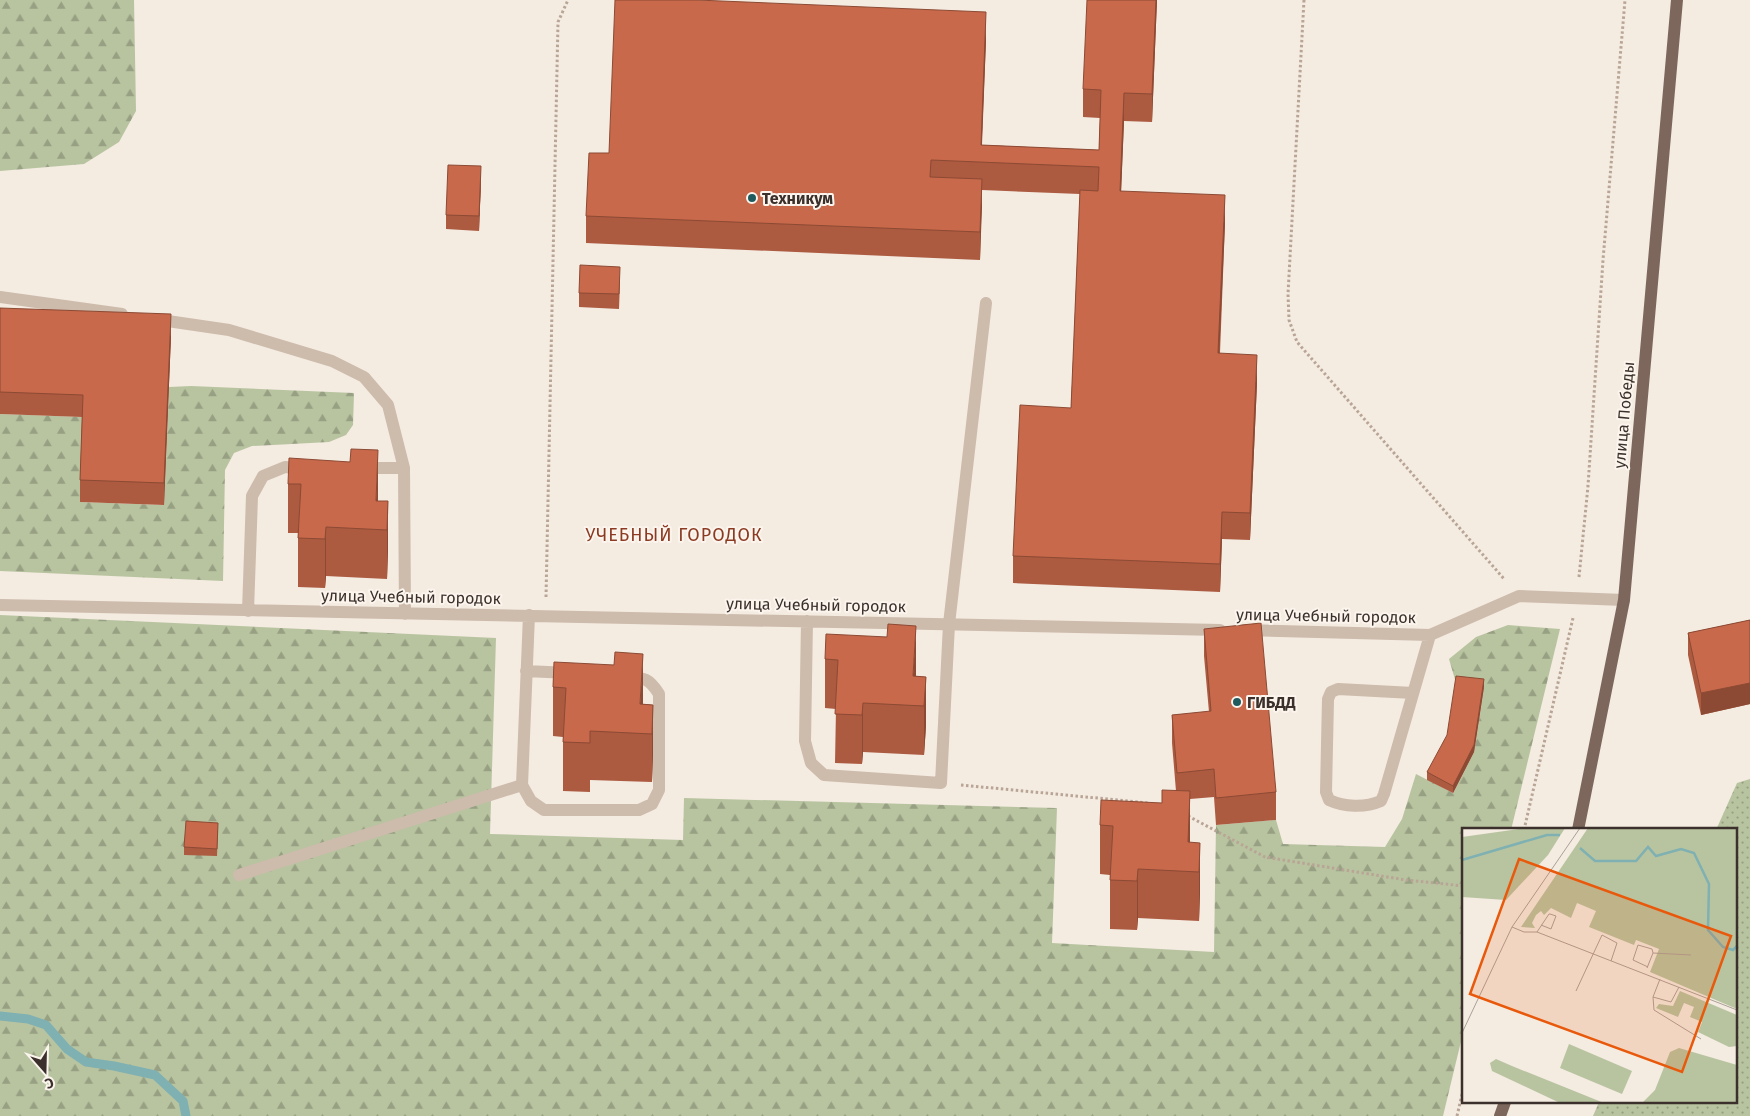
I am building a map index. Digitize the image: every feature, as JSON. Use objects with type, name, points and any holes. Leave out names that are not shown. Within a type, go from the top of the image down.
[{"type":"main road","name":"улица Победы","points":[[1578,828],[1624,600],[1677,0]]},
{"type":"main road","points":[[1500,1116],[1504,1104]]},
{"type":"lane","points":[[0,297],[229,330],[332,361],[364,377],[388,404],[404,468],[405,614]]},
{"type":"lane","points":[[807,621],[805,741],[811,763],[824,775],[941,783],[949,624],[986,303]]},
{"type":"lane","points":[[248,611],[252,496],[263,476],[284,468],[314,468]]},
{"type":"lane","points":[[344,468],[404,468]]},
{"type":"lane","name":"улица Учебный городок","points":[[0,605],[1430,635],[1519,596],[1624,600]]},
{"type":"lane","points":[[529,615],[522,785],[531,801],[544,810],[639,810],[652,804],[659,790],[659,694],[652,682],[638,678],[610,676]]},
{"type":"lane","points":[[1413,693],[1338,689],[1331,692],[1328,699],[1326,792],[1329,800],[1338,805],[1371,806],[1380,802],[1384,794],[1430,635]]},
{"type":"lane","points":[[526,671],[582,674]]},
{"type":"lane","points":[[239,875],[522,785]]},
{"type":"path","points":[[546,615],[558,22],[568,0]]},
{"type":"path","points":[[1304,0],[1288,294],[1289,320],[1297,342],[1519,596]]},
{"type":"path","points":[[1524,828],[1577,598],[1588,486],[1603,260],[1625,0]]},
{"type":"path","points":[[941,783],[1078,798],[1144,802],[1153,805]]},
{"type":"path","points":[[1181,814],[1265,857],[1406,880],[1462,886]]},
{"type":"path","points":[[1457,1116],[1462,1095]]},
{"type":"green space","points":[[0,0],[134,0],[136,111],[119,142],[84,164],[0,171]]},
{"type":"green space","points":[[191,386],[354,393],[353,425],[346,435],[329,442],[252,446],[234,453],[225,470],[223,581],[0,571],[0,414],[83,417],[80,502],[164,505],[169,387]]},
{"type":"green space","points":[[0,615],[496,638],[490,834],[683,840],[684,798],[1057,808],[1052,943],[1214,952],[1216,825],[1276,820],[1283,844],[1385,847],[1402,819],[1416,774],[1453,793],[1474,752],[1484,687],[1456,683],[1449,659],[1476,637],[1508,625],[1560,629],[1511,828],[1462,828],[1462,1037],[1443,1116],[0,1116]]},
{"type":"green space","points":[[1750,779],[1750,1116],[1593,1116],[1598,1104],[1738,1104],[1738,828],[1717,828],[1737,783]]},
{"type":"building","points":[[615,0],[697,0],[986,12],[981,145],[1099,150],[1101,90],[1083,89],[1087,0],[1156,0],[1152,94],[1124,93],[1120,191],[1225,195],[1218,353],[1257,355],[1250,513],[1222,512],[1220,564],[1013,556],[1020,405],[1071,408],[1080,190],[1098,191],[1099,167],[931,160],[930,177],[982,179],[980,232],[586,216],[589,153],[609,153]]},
{"type":"building","points":[[448,165],[481,166],[479,216],[446,215]]},
{"type":"building","points":[[580,265],[620,267],[619,294],[579,293]]},
{"type":"building","points":[[0,308],[171,314],[164,483],[80,480],[83,395],[0,392]]},
{"type":"building","points":[[351,449],[378,450],[376,501],[388,501],[387,530],[326,527],[325,539],[298,538],[301,484],[288,484],[289,458],[350,462]]},
{"type":"building","points":[[1750,620],[1750,683],[1701,693],[1688,633]]},
{"type":"building","name":"ГИБДД","points":[[1261,623],[1276,792],[1216,798],[1214,769],[1177,773],[1172,715],[1211,711],[1204,629]]},
{"type":"building","points":[[888,624],[916,626],[913,676],[926,677],[924,706],[863,703],[862,715],[835,714],[838,660],[825,659],[826,634],[887,637]]},
{"type":"building","points":[[615,652],[643,654],[640,704],[653,705],[652,734],[590,731],[590,743],[563,742],[566,688],[553,687],[554,662],[614,665]]},
{"type":"building","points":[[1456,676],[1484,679],[1474,745],[1453,786],[1427,772],[1447,735]]},
{"type":"building","points":[[1162,790],[1190,791],[1188,842],[1200,843],[1199,872],[1138,869],[1137,881],[1110,880],[1113,826],[1100,825],[1101,800],[1162,803]]},
{"type":"building","points":[[186,821],[218,823],[217,849],[184,847]]},
{"type":"waterway","points":[[0,1016],[28,1019],[46,1025],[67,1049],[86,1062],[155,1075],[183,1101],[186,1116]]},
{"type":"place","name":"Техникум","points":[[752,198]]},
{"type":"place","name":"ГИБДД","points":[[1237,702]]},
{"type":"district","name":"УЧЕБНЫЙ ГОРОДОК","points":[[674,535]]}]
